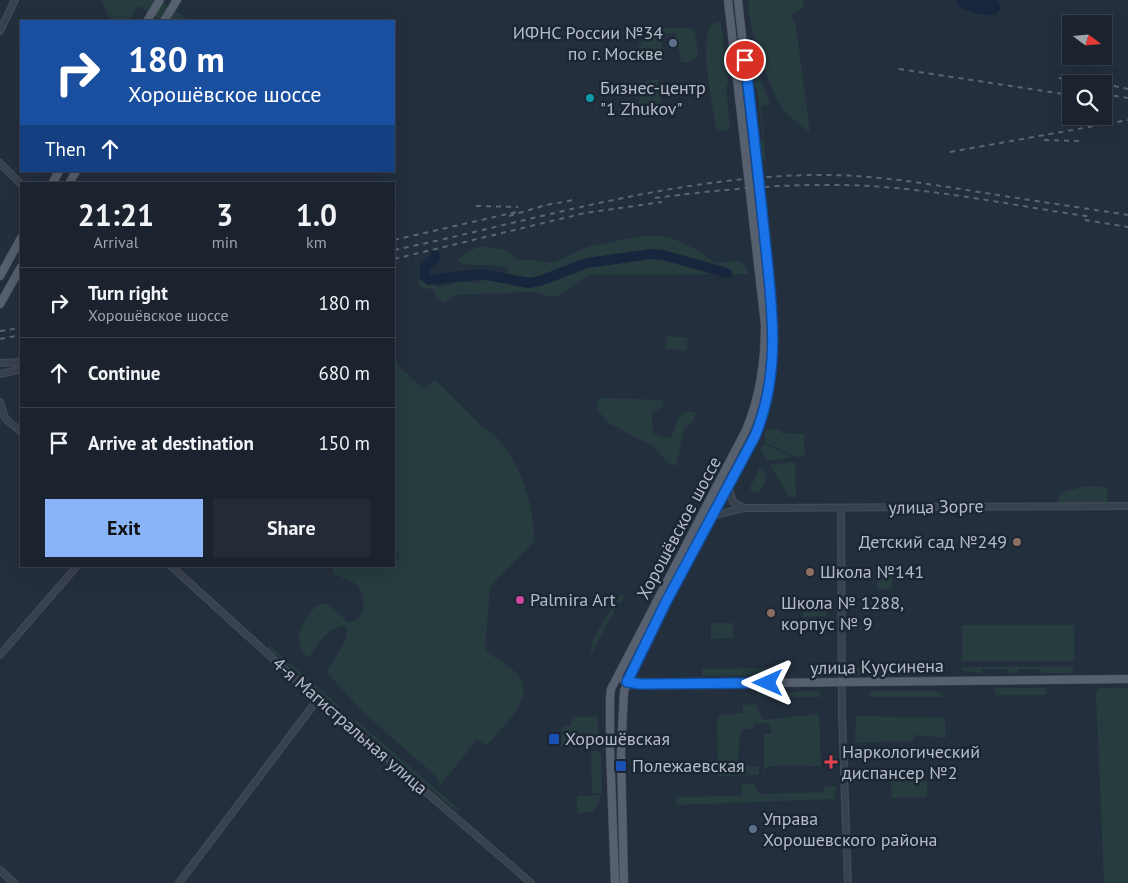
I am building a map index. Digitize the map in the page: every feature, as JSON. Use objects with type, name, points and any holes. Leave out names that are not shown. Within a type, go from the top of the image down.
[{"type":"main road","points":[[148,20],[160,0]]},
{"type":"main road","points":[[165,20],[177,0]]},
{"type":"main road","name":"Хорошёвское шоссе","points":[[615,883],[610,698],[612,687],[734,455],[755,405],[764,366],[765,325],[728,0]]},
{"type":"main road","name":"Хорошёвское шоссе","points":[[624,883],[621,707],[627,682],[666,602],[759,426],[769,388],[774,325],[739,2]]},
{"type":"main road","points":[[1,273],[20,240]]},
{"type":"main road","points":[[0,304],[20,269]]},
{"type":"main road","points":[[0,309],[16,276]]},
{"type":"main road","points":[[624,664],[621,674],[627,682]]},
{"type":"main road","name":"улица Куусинена","points":[[627,682],[640,684],[1128,679]]},
{"type":"main road","points":[[612,687],[616,682],[627,682]]},
{"type":"street","points":[[0,31],[15,0]]},
{"type":"street","points":[[0,162],[20,183]]},
{"type":"street","points":[[0,362],[20,362]]},
{"type":"street","points":[[0,374],[20,369]]},
{"type":"street","points":[[0,402],[5,418],[20,431]]},
{"type":"street","points":[[728,486],[733,502],[744,508]]},
{"type":"street","name":"улица Зорге","points":[[712,516],[744,508],[1128,506]]},
{"type":"street","points":[[841,508],[842,682],[848,883]]},
{"type":"street","points":[[0,655],[76,567]]},
{"type":"street","name":"4-я Магистральная улица","points":[[171,567],[318,699],[531,883]]},
{"type":"street","points":[[179,883],[318,699]]},
{"type":"street","points":[[0,870],[14,883]]},
{"type":"green space","points":[[101,0],[158,0],[189,20],[160,20],[138,6],[130,20],[111,20]]},
{"type":"green space","points":[[749,0],[803,0],[803,8],[791,15],[796,26],[810,133],[781,107],[765,70],[754,37],[750,21]]},
{"type":"green space","points":[[716,22],[721,23],[728,82],[726,88],[730,127],[725,131],[716,129],[706,62],[709,27]]},
{"type":"green space","points":[[666,28],[689,28],[694,30],[698,49],[697,58],[688,63],[681,62],[675,33],[664,35],[661,38],[663,50],[656,56],[655,61],[646,62],[640,57],[639,47],[645,34]]},
{"type":"green space","points":[[756,69],[770,104],[761,107],[766,161],[763,161],[760,141],[763,140],[757,88],[754,87],[752,70]]},
{"type":"green space","points":[[654,79],[658,80],[662,108],[660,112],[649,114],[639,111],[640,85]]},
{"type":"green space","points":[[647,235],[669,237],[690,246],[716,263],[737,261],[743,263],[749,274],[589,275],[559,296],[549,297],[537,292],[455,295],[445,303],[437,299],[434,290],[421,287],[418,280],[425,280],[439,287],[459,281],[479,283],[485,278],[505,280],[508,269],[504,267],[459,263],[458,259],[475,248],[484,246],[505,250],[519,260],[552,263],[590,246]]},
{"type":"green space","points":[[667,336],[688,338],[686,351],[665,349]]},
{"type":"green space","points":[[395,363],[424,389],[435,380],[484,429],[496,436],[522,477],[534,528],[535,541],[493,583],[490,589],[485,650],[517,674],[523,683],[521,703],[508,722],[486,746],[477,739],[440,786],[437,777],[366,715],[329,675],[327,671],[345,642],[347,629],[344,626],[328,633],[310,656],[305,656],[300,646],[299,634],[302,626],[315,607],[323,604],[330,606],[348,623],[358,618],[361,613],[363,598],[361,592],[355,584],[335,574],[332,571],[334,567],[395,567],[395,559],[397,561],[400,554],[395,550]]},
{"type":"green space","points":[[601,398],[663,400],[663,406],[652,413],[653,433],[669,438],[672,436],[679,417],[687,411],[694,412],[696,414],[694,420],[684,429],[676,465],[670,465],[651,445],[610,424],[597,410],[598,401]]},
{"type":"green space","points":[[780,429],[781,433],[804,434],[805,455],[797,457],[765,443],[764,435],[767,430]]},
{"type":"green space","points":[[764,444],[793,457],[767,461],[760,450]]},
{"type":"green space","points":[[795,462],[796,497],[789,497],[770,465]]},
{"type":"green space","points":[[759,469],[764,469],[767,477],[760,491],[752,492],[750,488]]},
{"type":"green space","points":[[1086,486],[1105,487],[1108,491],[1107,502],[1062,503],[1058,501],[1060,493]]},
{"type":"green space","points":[[877,572],[892,572],[892,589],[877,589]]},
{"type":"green space","points":[[620,595],[625,596],[621,603],[619,602],[590,657],[592,641]]},
{"type":"green space","points":[[826,604],[827,616],[803,617],[803,605]]},
{"type":"green space","points":[[711,623],[733,623],[734,638],[711,639]]},
{"type":"green space","points":[[962,625],[1074,625],[1074,661],[962,661]]},
{"type":"green space","points":[[269,645],[339,706],[338,708],[267,647]]},
{"type":"green space","points":[[1074,666],[1071,673],[1041,673],[1038,669],[1018,669],[1018,673],[1011,673],[1007,669],[982,669],[982,673],[963,671],[962,667]]},
{"type":"green space","points":[[778,668],[776,675],[702,676],[702,669]]},
{"type":"green space","points":[[852,668],[941,668],[941,670],[929,670],[929,674],[852,675]]},
{"type":"green space","points":[[995,688],[1046,688],[1046,695],[995,695]]},
{"type":"green space","points":[[1099,688],[1128,688],[1128,883],[1104,883],[1096,693]]},
{"type":"green space","points":[[820,691],[820,697],[758,697],[758,692]]},
{"type":"green space","points":[[870,691],[937,691],[943,697],[870,697]]},
{"type":"green space","points":[[597,701],[599,744],[595,747],[560,746],[562,726],[571,726],[572,717],[597,717]]},
{"type":"green space","points":[[756,704],[763,720],[819,714],[821,766],[779,765],[766,768],[764,774],[764,734],[772,733],[768,723],[755,724],[752,729],[742,729],[739,742],[738,765],[759,767],[759,775],[718,776],[717,720],[720,715],[742,713],[743,705]]},
{"type":"green space","points":[[856,716],[945,718],[946,738],[915,735],[912,741],[855,743]]},
{"type":"green space","points":[[356,720],[460,810],[455,810],[354,722]]},
{"type":"green space","points":[[593,751],[599,751],[601,754],[602,793],[592,793],[591,755]]},
{"type":"green space","points":[[891,781],[927,781],[927,797],[892,798]]},
{"type":"green space","points":[[742,783],[755,784],[759,794],[824,792],[825,786],[836,786],[835,799],[676,805],[675,797],[741,796]]},
{"type":"green space","points":[[602,795],[593,812],[577,814],[577,796]]},
{"type":"water","points":[[956,0],[996,0],[1001,8],[995,15],[977,14],[959,7]]},
{"type":"waterway","points":[[435,255],[435,258],[425,267],[425,276],[429,280],[481,274],[529,283],[540,281],[587,263],[651,254],[663,255],[727,273]]},
{"type":"railway","points":[[899,69],[1062,94]]},
{"type":"railway","points":[[1112,86],[1128,89]]},
{"type":"railway","points":[[1112,95],[1128,98]]},
{"type":"railway","points":[[950,152],[1128,120]]},
{"type":"railway","points":[[1044,140],[1079,141]]},
{"type":"railway","points":[[395,250],[602,202],[654,192],[707,183],[813,175],[855,176],[938,185],[1128,215]]},
{"type":"railway","points":[[655,198],[771,187],[817,185],[872,186],[935,192],[1092,217]]},
{"type":"railway","points":[[509,216],[546,205],[574,200]]},
{"type":"railway","points":[[395,259],[585,213],[662,202]]},
{"type":"railway","points":[[476,206],[518,207]]},
{"type":"railway","points":[[395,240],[516,212]]},
{"type":"railway","points":[[1085,220],[1128,227]]},
{"type":"railway","points":[[0,331],[20,328]]},
{"type":"railway","points":[[0,339],[20,335]]},
{"type":"place","name":"ИФНС России №34 по г. Москве","points":[[673,43]]},
{"type":"place","name":"Бизнес-центр \"1 Zhukov\"","points":[[590,98]]},
{"type":"place","name":"Детский сад №249","points":[[1017,542]]},
{"type":"place","name":"Школа №141","points":[[810,572]]},
{"type":"place","name":"Palmira Art","points":[[520,600]]},
{"type":"place","name":"Школа № 1288, корпус № 9","points":[[771,613]]},
{"type":"place","name":"Хорошёвская","points":[[554,739]]},
{"type":"place","name":"Наркологический диспансер №2","points":[[831,762]]},
{"type":"place","name":"Полежаевская","points":[[621,766]]},
{"type":"place","name":"Управа Хорошевского района","points":[[753,829]]},
{"type":"route","points":[[745,60],[774,325],[771,377],[755,436],[649,634],[627,682],[640,684],[768,683]]}]
